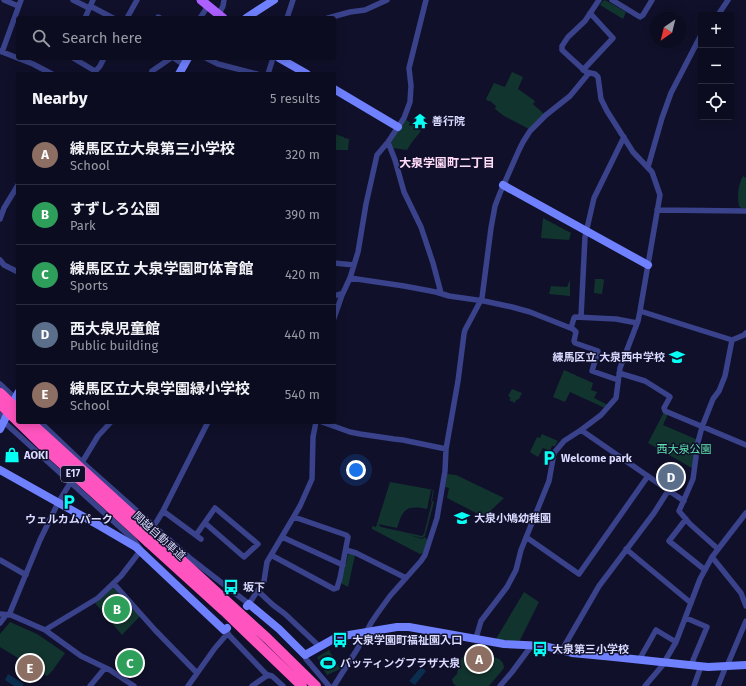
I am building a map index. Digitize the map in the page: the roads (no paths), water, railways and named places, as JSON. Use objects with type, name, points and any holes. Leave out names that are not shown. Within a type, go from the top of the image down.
[{"type":"highway","points":[[0,393],[16,408]]},
{"type":"highway","name":"関越自動車道","points":[[0,404],[16,420]]},
{"type":"highway","name":"関越自動車道","points":[[20,424],[46,449],[152,534],[224,611],[302,686]]},
{"type":"highway","name":"関越自動車道","points":[[32,424],[256,628],[316,686]]},
{"type":"main road","points":[[206,2],[222,14]]},
{"type":"street","points":[[4,0],[18,6]]},
{"type":"street","points":[[16,57],[1,51],[21,0]]},
{"type":"street","points":[[73,0],[87,7],[92,7],[109,16]]},
{"type":"street","points":[[86,16],[93,0]]},
{"type":"street","points":[[128,16],[137,0]]},
{"type":"street","points":[[222,14],[224,0]]},
{"type":"street","points":[[251,16],[274,0]]},
{"type":"street","points":[[288,16],[293,0]]},
{"type":"street","points":[[335,16],[348,12],[365,10],[387,0]]},
{"type":"street","points":[[336,312],[350,278],[358,252],[366,204],[377,156],[404,118],[410,102],[411,86],[409,68],[426,0]]},
{"type":"street","points":[[476,638],[481,621],[507,587],[516,570],[521,550],[549,481],[554,453],[564,441],[601,415],[616,398],[620,368],[640,311],[660,195],[652,172],[633,152],[606,110],[601,99],[598,77],[595,74],[583,70],[562,50],[562,46],[568,37],[585,21],[599,0]]},
{"type":"street","points":[[612,0],[640,17],[643,15],[652,0]]},
{"type":"street","points":[[720,12],[728,0]]},
{"type":"street","points":[[201,16],[206,2]]},
{"type":"street","points":[[583,70],[613,38],[590,13]]},
{"type":"street","points":[[648,167],[671,93],[698,41]]},
{"type":"street","points":[[24,60],[48,72]]},
{"type":"street","points":[[34,64],[35,60]]},
{"type":"street","points":[[76,60],[93,72]]},
{"type":"street","points":[[95,72],[103,60]]},
{"type":"street","points":[[151,72],[170,60]]},
{"type":"street","points":[[210,60],[218,64],[249,72]]},
{"type":"street","points":[[269,72],[272,60]]},
{"type":"street","points":[[283,60],[304,72]]},
{"type":"street","points":[[180,72],[186,62]]},
{"type":"street","points":[[334,686],[377,614],[390,596],[425,555],[435,525],[445,471],[446,449],[458,382],[464,332],[482,298],[490,228],[495,206],[503,185],[518,150],[530,131],[546,115],[570,96],[589,73]]},
{"type":"street","points":[[336,90],[398,127]]},
{"type":"street","points":[[581,317],[584,241],[594,198],[624,138]]},
{"type":"street","points":[[388,142],[404,192],[421,227],[441,293]]},
{"type":"street","points":[[503,185],[648,265]]},
{"type":"street","points":[[0,219],[4,208],[16,188]]},
{"type":"street","points":[[657,210],[746,211]]},
{"type":"street","points":[[0,260],[4,265],[16,271]]},
{"type":"street","points":[[336,263],[354,265]]},
{"type":"street","points":[[350,278],[411,287],[441,293],[448,296],[512,307],[530,312],[571,328],[576,332],[575,343],[598,351],[592,371],[618,380]]},
{"type":"street","points":[[336,295],[342,295]]},
{"type":"street","points":[[640,311],[732,340],[746,333]]},
{"type":"street","points":[[571,328],[574,318],[576,317],[616,319],[637,323]]},
{"type":"street","points":[[718,549],[679,511],[693,479],[698,442],[702,426],[714,399],[719,392],[725,376],[732,340]]},
{"type":"street","points":[[619,373],[645,381],[669,396],[670,397],[664,411],[746,445]]},
{"type":"street","points":[[0,384],[16,397]]},
{"type":"street","points":[[16,400],[1,422],[134,540],[139,548],[226,630],[268,675],[272,676],[283,686]]},
{"type":"street","points":[[42,424],[82,462],[152,534],[198,565],[279,629],[305,655],[306,659],[329,686]]},
{"type":"street","points":[[0,623],[26,575],[40,540],[58,503],[98,436],[109,424]]},
{"type":"street","points":[[44,630],[98,598],[121,576],[139,548],[140,543],[152,534],[207,424]]},
{"type":"street","points":[[248,605],[264,581],[268,562],[300,506],[312,479],[313,437],[316,424]]},
{"type":"street","points":[[328,424],[360,434],[403,440],[446,449]]},
{"type":"street","points":[[581,430],[684,501]]},
{"type":"street","points":[[0,470],[139,548]]},
{"type":"street","points":[[526,537],[579,574],[648,476]]},
{"type":"street","points":[[562,650],[599,586],[654,513],[668,490]]},
{"type":"street","points":[[163,511],[199,537],[205,523],[215,508],[258,544],[244,557],[205,523]]},
{"type":"street","points":[[645,686],[664,663],[676,642],[699,583],[712,557],[746,513]]},
{"type":"street","points":[[272,555],[334,589],[337,588],[348,537],[294,517]]},
{"type":"street","points":[[686,519],[669,541],[705,570]]},
{"type":"street","points":[[117,536],[122,529]]},
{"type":"street","points":[[282,537],[343,565]]},
{"type":"street","points":[[626,549],[691,603]]},
{"type":"street","points":[[346,550],[356,553],[406,578]]},
{"type":"street","points":[[712,557],[741,592],[746,606]]},
{"type":"street","points":[[0,560],[26,575]]},
{"type":"street","points":[[114,584],[155,630],[197,673]]},
{"type":"street","points":[[258,591],[273,605],[286,614],[320,647]]},
{"type":"street","points":[[5,615],[44,630],[81,656],[105,668],[134,686]]},
{"type":"street","points":[[686,618],[707,627],[691,665]]},
{"type":"street","points":[[718,686],[746,621]]},
{"type":"street","points":[[305,655],[337,637],[397,627],[409,627],[504,644],[545,646],[572,653],[708,667],[746,665]]},
{"type":"street","points":[[188,686],[216,648],[226,630]]},
{"type":"street","points":[[639,660],[656,630],[676,642]]},
{"type":"street","points":[[500,686],[532,645]]},
{"type":"street","points":[[694,686],[701,666]]},
{"type":"street","points":[[90,686],[105,668]]},
{"type":"street","points":[[252,686],[268,675]]},
{"type":"water","points":[[421,667],[426,671],[415,685],[409,681]]},
{"type":"water","points":[[8,674],[24,684],[22,686],[14,686],[5,680]]},
{"type":"place","name":"善行院","points":[[420,121]]},
{"type":"place","name":"練馬区立 大泉西中学校","points":[[677,357]]},
{"type":"place","name":"AOKI","points":[[12,455]]},
{"type":"place","name":"Welcome park","points":[[549,458]]},
{"type":"place","name":"西大泉児童館","points":[[671,477]]},
{"type":"place","name":"ウェルカムパーク","points":[[69,502]]},
{"type":"place","name":"大泉小鳩幼稚園","points":[[462,518]]},
{"type":"place","name":"坂下","points":[[231,587]]},
{"type":"place","name":"すずしろ公園","points":[[117,609]]},
{"type":"place","name":"大泉学園町福祉園入口","points":[[340,640]]},
{"type":"place","name":"大泉第三小学校","points":[[540,649]]},
{"type":"place","name":"練馬区立大泉第三小学校","points":[[479,659]]},
{"type":"place","name":"練馬区立 大泉学園町体育館","points":[[130,663]]},
{"type":"place","name":"バッティングプラザ大泉","points":[[328,663]]},
{"type":"place","name":"練馬区立大泉学園緑小学校","points":[[30,668]]},
{"type":"district","name":"大泉学園町二丁目","points":[[447,163]]},
{"type":"park label","name":"西大泉公園","points":[[684,449]]}]
